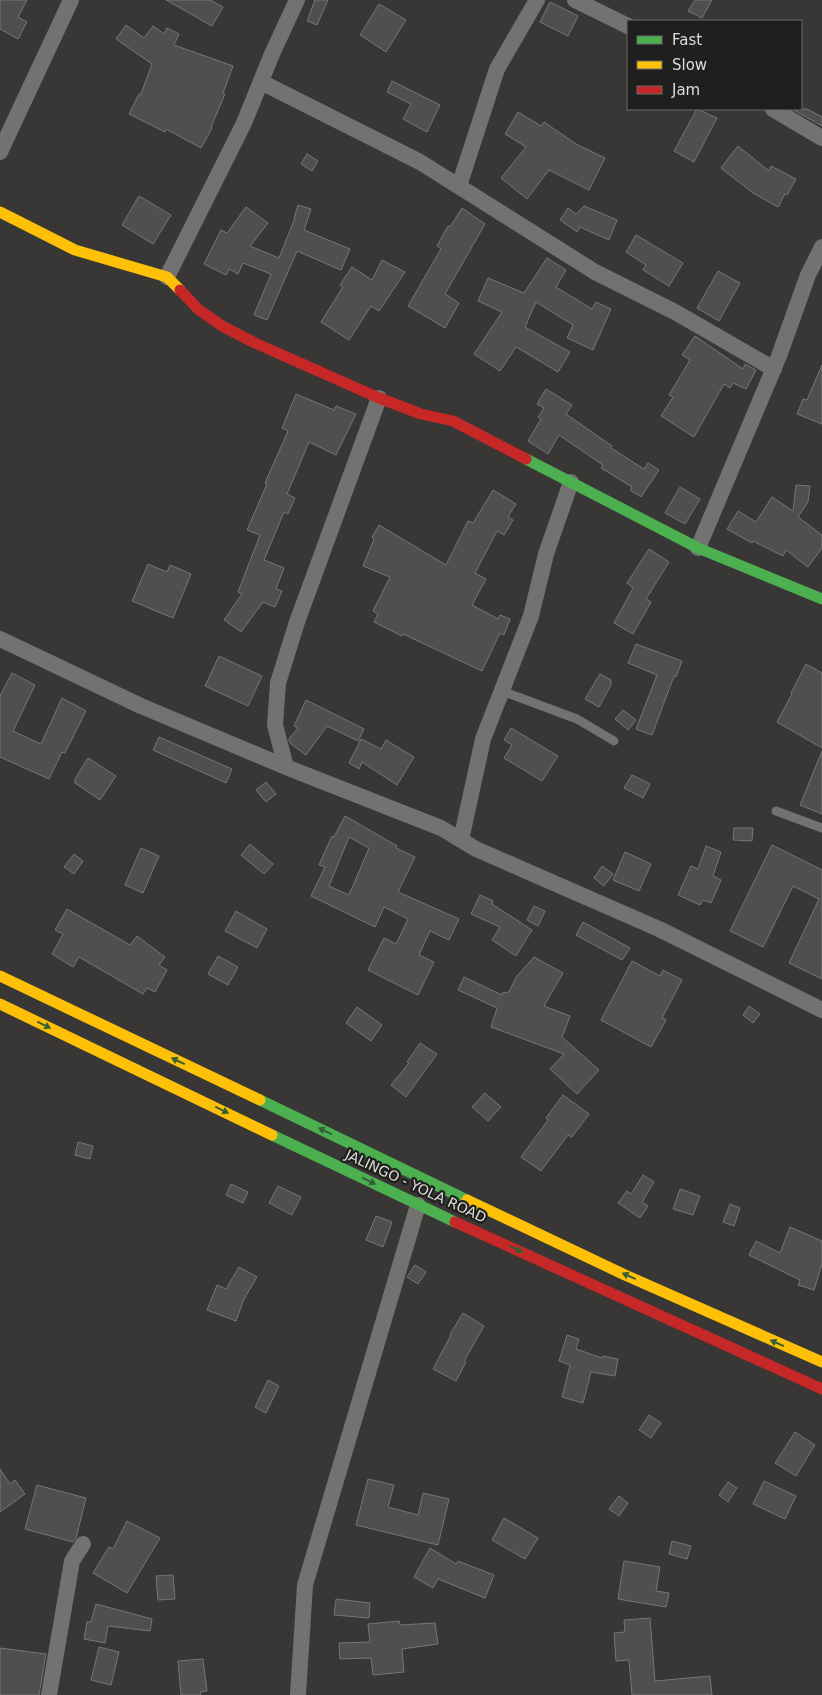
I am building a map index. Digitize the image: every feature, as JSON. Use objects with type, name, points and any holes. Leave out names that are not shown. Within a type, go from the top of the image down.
[{"type":"main road","points":[[0,212],[75,250],[167,277],[198,309],[222,326],[255,343],[379,398],[421,414],[453,420],[698,548],[822,599]]},
{"type":"main road","points":[[0,976],[625,1275],[822,1362]]},
{"type":"main road","name":"JALINGO - YOLA ROAD","points":[[0,1004],[418,1204],[820,1384]]},
{"type":"street","points":[[0,152],[71,0]]},
{"type":"street","points":[[167,277],[244,123],[297,0]]},
{"type":"street","points":[[459,186],[497,69],[537,0]]},
{"type":"street","points":[[575,0],[627,26]]},
{"type":"street","points":[[261,82],[420,162],[595,272],[674,312],[774,369]]},
{"type":"street","points":[[775,110],[822,138]]},
{"type":"street","points":[[698,548],[774,369],[808,275],[822,247]]},
{"type":"street","points":[[286,767],[275,725],[278,683],[297,622],[379,398]]},
{"type":"street","points":[[461,840],[483,739],[531,616],[546,554],[571,482]]},
{"type":"street","points":[[0,639],[140,706],[286,767],[441,828],[476,849],[659,930],[822,1010]]},
{"type":"street","points":[[298,1695],[304,1585],[418,1204]]},
{"type":"street","points":[[49,1695],[72,1560],[83,1544]]},
{"type":"lane","points":[[502,691],[577,719],[614,741]]},
{"type":"lane","points":[[776,811],[822,828]]},
{"type":"building","points":[[0,0],[27,0],[18,17],[27,22],[18,39],[0,29]]},
{"type":"building","points":[[166,0],[210,0],[223,7],[212,26]]},
{"type":"building","points":[[315,0],[328,0],[317,25],[307,21]]},
{"type":"building","points":[[695,0],[712,0],[702,18],[688,11]]},
{"type":"building","points":[[550,2],[578,16],[568,36],[540,22]]},
{"type":"building","points":[[379,4],[406,20],[386,52],[360,35]]},
{"type":"building","points":[[126,25],[144,38],[153,26],[164,34],[167,28],[179,34],[174,45],[233,66],[212,128],[201,148],[166,129],[165,132],[129,114],[139,94],[141,94],[152,64],[116,39]]},
{"type":"building","points":[[392,81],[440,105],[427,132],[403,119],[411,104],[387,92]]},
{"type":"building","points":[[807,109],[822,117],[822,126],[794,110]]},
{"type":"building","points":[[696,110],[717,118],[694,162],[674,151]]},
{"type":"building","points":[[518,112],[541,126],[544,122],[576,144],[605,158],[589,190],[549,170],[527,199],[501,178],[526,147],[505,134]]},
{"type":"building","points":[[738,146],[769,171],[771,166],[796,179],[778,207],[753,193],[721,168]]},
{"type":"building","points":[[307,154],[318,161],[312,171],[301,164]]},
{"type":"building","points":[[139,196],[171,215],[153,244],[122,225]]},
{"type":"building","points":[[298,205],[311,209],[304,230],[350,249],[341,270],[297,251],[267,320],[254,315],[271,274],[243,263],[238,274],[229,269],[226,275],[204,264],[221,230],[227,233],[246,207],[268,223],[250,246],[279,258],[295,218]]},
{"type":"building","points":[[584,206],[617,220],[609,240],[580,227],[577,232],[560,220],[568,208],[576,214]]},
{"type":"building","points":[[462,208],[485,224],[445,294],[459,303],[445,328],[408,306],[441,249],[437,246],[448,226],[450,227]]},
{"type":"building","points":[[636,235],[683,263],[669,286],[643,270],[646,265],[626,252]]},
{"type":"building","points":[[547,258],[566,270],[556,287],[592,309],[596,302],[611,309],[593,350],[567,338],[573,325],[536,302],[525,327],[570,352],[558,372],[516,347],[500,371],[474,354],[502,312],[478,301],[488,278],[524,293]]},
{"type":"building","points":[[382,260],[405,272],[379,311],[371,306],[349,340],[321,322],[343,287],[340,285],[352,267],[372,280]]},
{"type":"building","points":[[718,271],[740,283],[719,321],[697,308]]},
{"type":"building","points":[[695,336],[743,369],[745,364],[756,370],[746,389],[733,383],[730,388],[724,384],[694,437],[661,416],[673,397],[669,395],[690,360],[682,355]]},
{"type":"building","points":[[822,365],[822,424],[797,414],[803,399],[807,400]]},
{"type":"building","points":[[546,389],[572,405],[566,414],[612,446],[611,448],[644,469],[648,463],[659,470],[641,497],[630,490],[632,487],[601,468],[603,465],[559,435],[548,454],[528,441],[541,419],[538,417],[544,408],[537,404]]},
{"type":"building","points":[[296,394],[334,410],[336,406],[356,414],[336,455],[309,442],[287,494],[295,498],[288,514],[284,512],[264,560],[284,568],[276,589],[282,591],[275,607],[263,602],[241,632],[224,620],[242,594],[238,592],[260,535],[247,530],[288,431],[282,428]]},
{"type":"building","points":[[796,485],[810,486],[808,502],[798,517],[822,535],[822,548],[808,567],[786,550],[783,556],[753,541],[752,543],[727,529],[738,511],[756,522],[772,497],[793,511]]},
{"type":"building","points":[[680,487],[700,499],[685,524],[665,513]]},
{"type":"building","points":[[493,490],[516,504],[508,517],[513,520],[504,535],[497,531],[475,573],[486,579],[472,605],[498,619],[500,615],[510,619],[504,635],[500,633],[482,671],[374,622],[378,614],[373,611],[390,577],[363,566],[374,539],[372,537],[379,525],[446,565],[468,521],[473,523]]},
{"type":"building","points":[[649,549],[669,562],[646,599],[651,602],[633,634],[614,623],[633,588],[627,583]]},
{"type":"building","points":[[148,564],[167,572],[170,565],[191,574],[173,618],[132,601]]},
{"type":"building","points":[[636,644],[682,661],[676,677],[674,676],[652,735],[636,729],[657,675],[628,663]]},
{"type":"building","points":[[219,656],[262,676],[248,706],[205,686]]},
{"type":"building","points":[[806,664],[822,673],[822,748],[777,722]]},
{"type":"building","points":[[12,673],[35,685],[13,731],[41,744],[62,698],[86,711],[65,753],[62,752],[49,779],[0,757],[0,696]]},
{"type":"building","points":[[600,674],[611,680],[611,685],[599,707],[585,699]]},
{"type":"building","points":[[306,700],[364,729],[358,741],[327,726],[306,755],[290,743],[289,739],[298,728],[294,726]]},
{"type":"building","points":[[623,710],[636,720],[628,730],[615,719]]},
{"type":"building","points":[[511,728],[558,756],[542,781],[504,758],[512,745],[504,740]]},
{"type":"building","points":[[159,737],[232,769],[226,783],[153,750]]},
{"type":"building","points":[[361,739],[381,749],[386,740],[414,757],[397,785],[362,762],[359,769],[349,763]]},
{"type":"building","points":[[822,751],[822,814],[800,805]]},
{"type":"building","points":[[88,758],[116,776],[100,800],[75,783],[75,779]]},
{"type":"building","points":[[632,775],[650,784],[643,798],[624,788]]},
{"type":"building","points":[[266,782],[276,794],[266,802],[256,790]]},
{"type":"building","points":[[345,816],[397,846],[396,848],[415,857],[398,892],[459,919],[449,940],[430,931],[419,955],[434,962],[418,995],[368,970],[384,938],[396,944],[408,919],[384,907],[375,927],[311,896],[325,867],[319,865],[332,836],[334,837]],"holes":[[[349,837],[369,848],[349,895],[329,886]]]},
{"type":"building","points":[[734,828],[753,828],[752,841],[733,840]]},
{"type":"building","points":[[250,844],[273,864],[264,874],[241,855]]},
{"type":"building","points":[[772,845],[822,870],[822,979],[789,963],[819,899],[793,886],[763,947],[730,931]]},
{"type":"building","points":[[706,846],[721,852],[713,876],[721,880],[711,903],[703,900],[700,905],[678,895],[691,866],[698,869]]},
{"type":"building","points":[[141,848],[159,856],[143,893],[125,885]]},
{"type":"building","points":[[625,852],[651,864],[639,891],[613,880]]},
{"type":"building","points":[[74,854],[83,861],[74,874],[64,867]]},
{"type":"building","points":[[602,866],[613,874],[604,886],[594,878]]},
{"type":"building","points":[[480,895],[493,901],[492,904],[532,930],[516,956],[492,940],[500,927],[471,914]]},
{"type":"building","points":[[534,906],[545,911],[538,926],[527,920]]},
{"type":"building","points":[[67,909],[130,945],[137,936],[165,957],[159,965],[167,970],[155,992],[147,988],[143,994],[79,957],[73,967],[52,954],[63,934],[55,930]]},
{"type":"building","points":[[236,911],[267,929],[257,948],[225,931]]},
{"type":"building","points":[[583,922],[630,948],[622,960],[576,935]]},
{"type":"building","points":[[218,956],[238,967],[228,985],[208,974]]},
{"type":"building","points":[[534,957],[563,973],[544,1006],[570,1016],[562,1037],[599,1070],[577,1094],[550,1069],[564,1054],[491,1027],[497,1008],[458,990],[464,977],[502,995],[503,992],[508,993],[517,976]]},
{"type":"building","points":[[632,961],[660,976],[663,970],[682,980],[662,1018],[666,1020],[651,1047],[601,1020]]},
{"type":"building","points":[[749,1006],[760,1014],[753,1023],[743,1015]]},
{"type":"building","points":[[357,1007],[382,1025],[371,1041],[346,1023]]},
{"type":"building","points":[[420,1043],[437,1054],[406,1097],[391,1085],[409,1063],[407,1062]]},
{"type":"building","points":[[485,1093],[501,1107],[488,1121],[472,1107]]},
{"type":"building","points":[[563,1095],[589,1114],[572,1137],[568,1135],[541,1171],[521,1157],[548,1120],[546,1118]]},
{"type":"building","points":[[78,1142],[93,1146],[90,1159],[75,1155]]},
{"type":"building","points":[[643,1175],[654,1182],[642,1202],[648,1206],[640,1218],[618,1203],[627,1191],[631,1194]]},
{"type":"building","points":[[231,1184],[248,1192],[243,1203],[226,1195]]},
{"type":"building","points":[[278,1186],[301,1197],[292,1215],[269,1203]]},
{"type":"building","points":[[680,1189],[700,1196],[693,1215],[673,1209]]},
{"type":"building","points":[[730,1204],[740,1208],[734,1226],[723,1222]]},
{"type":"building","points":[[376,1216],[392,1222],[383,1247],[366,1240]]},
{"type":"building","points":[[790,1227],[822,1241],[822,1264],[814,1290],[798,1285],[800,1280],[749,1255],[756,1241],[780,1253]]},
{"type":"building","points":[[415,1265],[426,1272],[418,1284],[407,1277]]},
{"type":"building","points":[[239,1267],[257,1277],[244,1299],[236,1321],[207,1310],[217,1285],[226,1289]]},
{"type":"building","points":[[463,1313],[484,1326],[464,1361],[466,1362],[456,1381],[433,1369],[450,1334]]},
{"type":"building","points":[[567,1335],[579,1339],[576,1349],[602,1358],[603,1356],[618,1359],[615,1376],[591,1372],[583,1403],[562,1397],[570,1365],[559,1361]]},
{"type":"building","points":[[268,1380],[279,1386],[266,1413],[255,1407]]},
{"type":"building","points":[[649,1415],[661,1423],[651,1438],[639,1430]]},
{"type":"building","points":[[795,1432],[815,1445],[796,1476],[775,1463]]},
{"type":"building","points":[[0,1469],[10,1484],[15,1480],[25,1494],[0,1512]]},
{"type":"building","points":[[368,1479],[394,1485],[388,1507],[418,1515],[423,1493],[449,1499],[438,1545],[356,1525]]},
{"type":"building","points":[[764,1481],[796,1496],[785,1519],[753,1504]]},
{"type":"building","points":[[728,1482],[737,1488],[728,1502],[719,1495]]},
{"type":"building","points":[[37,1485],[86,1498],[76,1538],[73,1542],[25,1529]]},
{"type":"building","points":[[619,1496],[628,1503],[619,1516],[609,1509]]},
{"type":"building","points":[[504,1518],[538,1538],[525,1559],[492,1540]]},
{"type":"building","points":[[127,1521],[160,1538],[127,1593],[93,1573],[109,1547],[113,1549]]},
{"type":"building","points":[[672,1541],[691,1546],[687,1559],[669,1554]]},
{"type":"building","points":[[430,1548],[456,1564],[458,1561],[494,1575],[485,1598],[438,1579],[433,1588],[414,1577]]},
{"type":"building","points":[[624,1561],[660,1567],[656,1591],[669,1593],[666,1607],[618,1599]]},
{"type":"building","points":[[173,1575],[175,1599],[158,1600],[156,1576]]},
{"type":"building","points":[[336,1599],[370,1603],[369,1618],[334,1615]]},
{"type":"building","points":[[96,1604],[152,1619],[150,1631],[108,1626],[105,1643],[84,1639],[87,1622],[91,1622]]},
{"type":"building","points":[[650,1618],[655,1681],[710,1676],[712,1695],[632,1695],[629,1660],[616,1661],[614,1633],[625,1632],[624,1620]]},
{"type":"building","points":[[399,1621],[400,1625],[435,1623],[438,1644],[402,1649],[404,1672],[373,1675],[371,1658],[340,1659],[339,1643],[370,1642],[368,1624]]},
{"type":"building","points":[[99,1647],[119,1652],[111,1685],[91,1680]]},
{"type":"building","points":[[0,1648],[46,1654],[39,1695],[0,1695]]},
{"type":"building","points":[[203,1659],[207,1691],[200,1692],[201,1695],[181,1695],[178,1661]]},
{"type":"traffic: fast","points":[[526,459],[698,548],[822,599]]},
{"type":"traffic: fast","points":[[260,1100],[467,1200]]},
{"type":"traffic: fast","points":[[272,1135],[455,1222]]},
{"type":"traffic: slow","points":[[0,212],[75,250],[167,277],[180,290]]},
{"type":"traffic: slow","points":[[0,976],[260,1100]]},
{"type":"traffic: slow","points":[[0,1004],[272,1135]]},
{"type":"traffic: slow","points":[[467,1200],[625,1275],[822,1362]]},
{"type":"traffic: jam","points":[[180,290],[198,309],[222,326],[255,343],[379,398],[421,414],[453,421],[526,459]]},
{"type":"traffic: jam","points":[[455,1222],[822,1389]]}]
